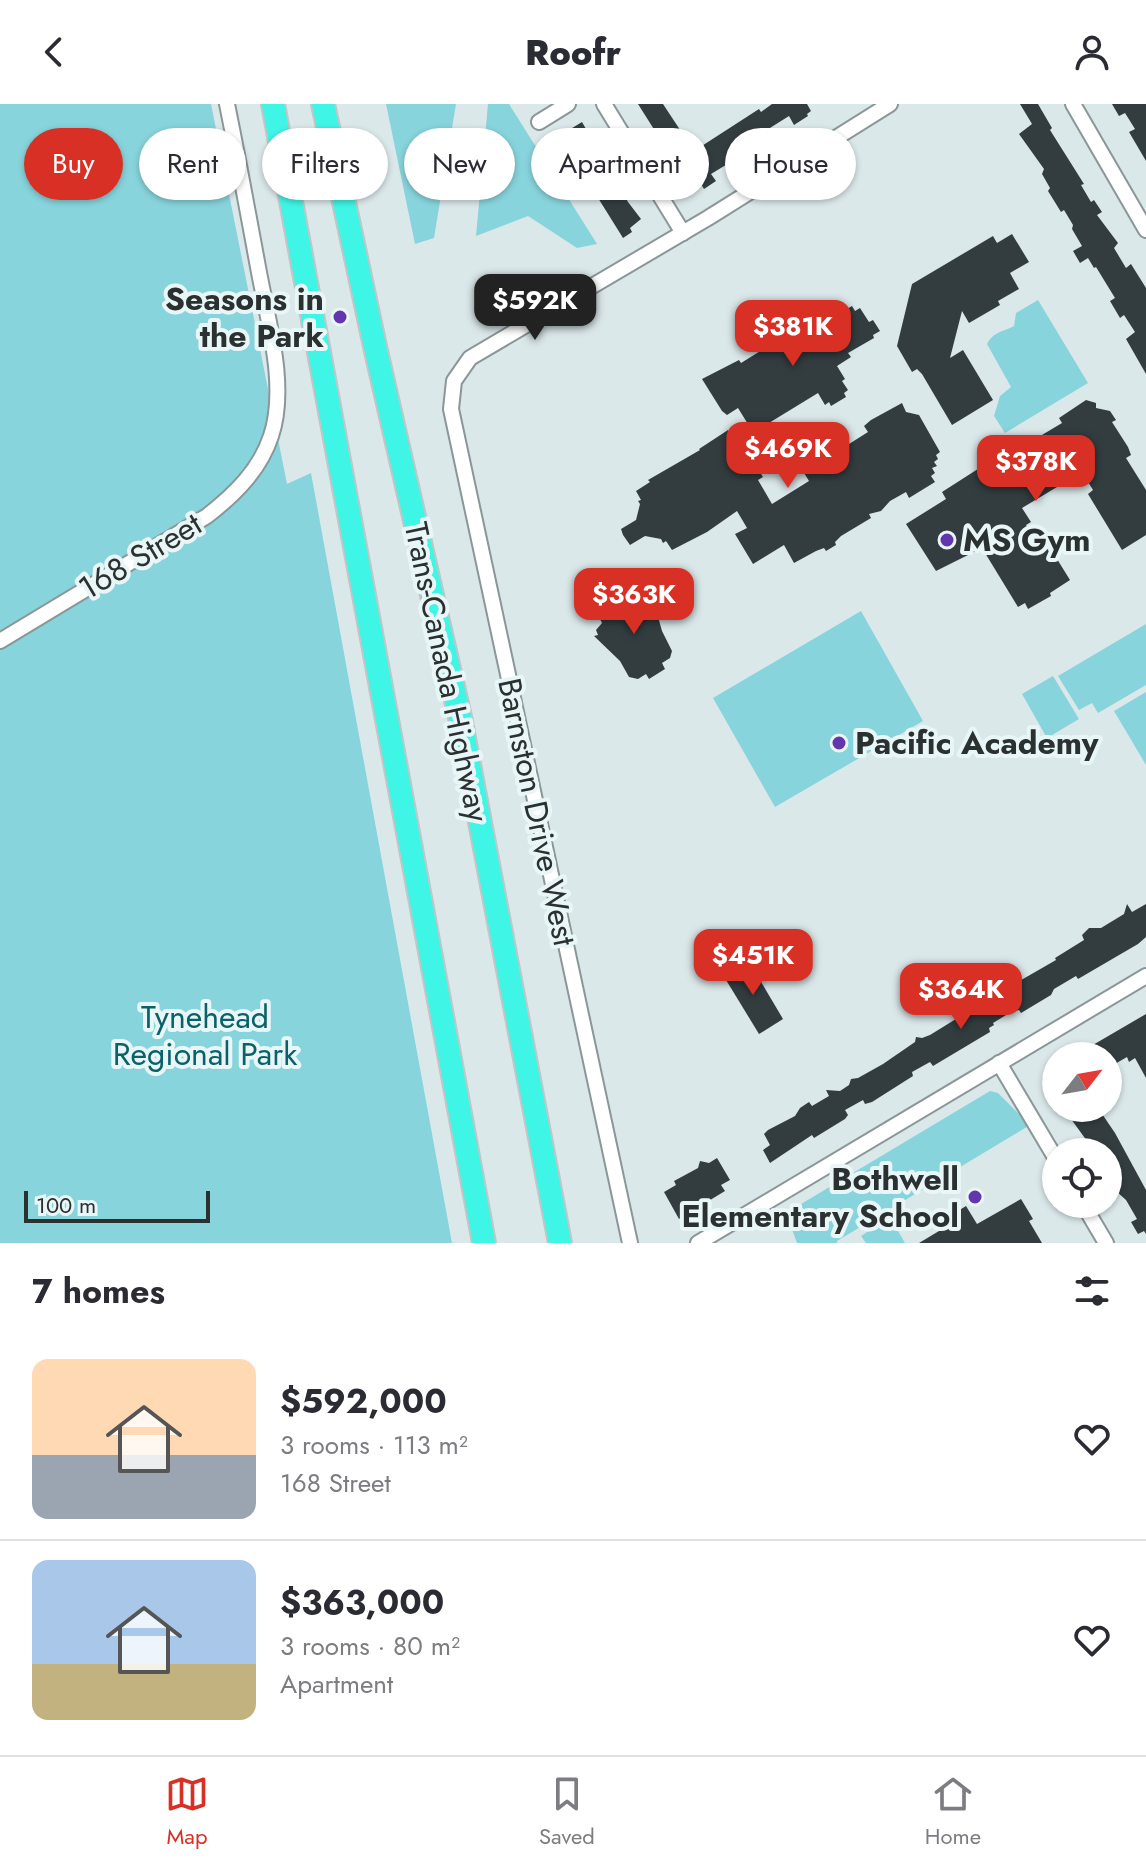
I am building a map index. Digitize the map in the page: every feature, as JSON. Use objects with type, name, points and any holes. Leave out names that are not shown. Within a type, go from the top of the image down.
[{"type":"highway","name":"Trans-Canada Highway","points":[[273,104],[484,1243]]},
{"type":"highway","name":"Trans-Canada Highway","points":[[323,104],[379,366],[460,717],[560,1243]]},
{"type":"street","name":"168 Street","points":[[0,641],[207,516],[230,498],[264,454],[277,407],[275,359],[227,104]]},
{"type":"street","points":[[539,122],[568,104]]},
{"type":"street","points":[[604,104],[683,233],[890,104]]},
{"type":"street","points":[[1073,104],[1146,230]]},
{"type":"street","name":"Barnston Drive West","points":[[630,1243],[451,409],[454,381],[470,358],[683,233]]},
{"type":"street","points":[[698,1243],[1146,976]]},
{"type":"street","points":[[999,1063],[1044,1138]]},
{"type":"street","points":[[1091,1218],[1106,1243]]},
{"type":"green space","name":"Tynehead Regional Park","points":[[0,104],[211,104],[216,128],[139,128],[139,200],[230,200],[287,484],[311,473],[452,1243],[0,1243]]},
{"type":"green space","points":[[386,104],[456,104],[452,128],[404,128],[404,191]]},
{"type":"green space","points":[[488,104],[509,104],[531,139],[531,200],[569,200],[597,244],[577,248],[528,216],[476,236],[479,200],[515,200],[515,128],[486,128]]},
{"type":"green space","points":[[406,200],[440,200],[434,238],[415,244]]},
{"type":"green space","points":[[1038,300],[1088,383],[1005,433],[994,416],[1000,396],[1011,387],[987,344],[996,334],[1014,326],[1016,313]]},
{"type":"green space","points":[[861,611],[923,721],[775,807],[713,698]]},
{"type":"green space","points":[[1146,624],[1146,685],[1098,713],[1092,703],[1079,710],[1058,676]]},
{"type":"green space","points":[[1053,676],[1079,719],[1047,738],[1022,694]]},
{"type":"green space","points":[[1146,692],[1146,765],[1114,711]]},
{"type":"green space","points":[[990,1091],[998,1093],[1030,1125],[837,1243],[797,1243],[786,1213]]},
{"type":"green space","points":[[890,1217],[905,1243],[866,1243],[861,1236]]},
{"type":"building","points":[[638,104],[663,104],[679,128],[653,128]]},
{"type":"building","points":[[772,104],[807,104],[811,111],[794,125],[789,116],[770,128],[730,128]]},
{"type":"building","points":[[1020,104],[1038,104],[1052,128],[1050,130],[1084,184],[1081,185],[1091,202],[1094,200],[1102,212],[1097,215],[1118,243],[1114,248],[1126,268],[1131,264],[1146,288],[1146,374],[1126,339],[1135,332],[1124,315],[1120,318],[1110,301],[1115,298],[1088,258],[1080,263],[1073,251],[1082,246],[1072,229],[1073,225],[1048,191],[1050,188],[1042,174],[1044,169],[1019,134],[1032,124]]},
{"type":"building","points":[[1112,104],[1146,104],[1146,161],[1129,132],[1135,129],[1125,113],[1119,116]]},
{"type":"building","points":[[725,131],[725,166],[711,174],[716,181],[709,186],[709,141]]},
{"type":"building","points":[[599,200],[627,200],[641,219],[630,228],[632,232],[623,238]]},
{"type":"building","points":[[1012,234],[1029,262],[1010,273],[1019,289],[998,301],[1000,305],[969,323],[962,311],[950,358],[963,350],[993,400],[952,425],[922,374],[917,369],[912,372],[897,346],[912,284],[993,236],[997,243]]},
{"type":"building","points":[[843,303],[847,309],[852,306],[855,311],[860,308],[880,331],[848,353],[851,357],[837,366],[845,379],[842,381],[848,390],[844,393],[846,397],[831,406],[829,402],[825,405],[818,393],[759,429],[757,426],[751,429],[738,408],[727,415],[722,411],[702,379],[739,360],[741,363],[775,342],[765,327],[776,321],[785,336]]},
{"type":"building","points":[[1086,400],[1096,403],[1096,408],[1110,411],[1116,420],[1112,422],[1128,447],[1131,455],[1126,458],[1146,490],[1146,535],[1122,550],[1088,494],[1093,490],[1082,472],[1022,508],[1031,522],[1026,525],[1037,543],[1042,550],[1046,547],[1055,561],[1057,559],[1070,580],[1050,593],[1051,596],[1028,609],[1025,603],[1018,607],[982,548],[936,571],[906,524],[946,499],[942,492],[1062,423],[1059,418]]},
{"type":"building","points":[[902,403],[906,412],[919,415],[940,452],[934,462],[937,466],[932,468],[935,473],[931,476],[935,482],[909,498],[906,492],[890,501],[881,511],[869,514],[871,518],[841,536],[836,545],[826,551],[824,548],[816,551],[794,563],[784,545],[753,564],[735,534],[747,528],[737,511],[707,532],[672,550],[666,541],[663,543],[661,539],[645,536],[630,545],[623,535],[621,529],[636,520],[638,501],[641,500],[636,491],[650,482],[648,480],[728,430],[737,446],[742,443],[763,477],[758,480],[772,504],[809,481],[801,468],[838,446],[836,443],[846,437],[849,444],[868,432],[864,426],[871,420]]},
{"type":"building","points":[[607,589],[627,596],[630,603],[646,600],[648,603],[653,599],[662,631],[672,651],[670,658],[662,663],[665,669],[649,679],[646,674],[638,679],[629,677],[620,661],[594,636],[598,635],[596,630],[602,623],[600,619],[607,615],[604,609]]},
{"type":"building","points":[[1127,904],[1132,912],[1146,904],[1146,937],[1138,944],[1078,979],[1076,976],[1021,1013],[1019,1010],[1011,1012],[993,1023],[990,1032],[933,1066],[930,1062],[912,1072],[913,1076],[872,1102],[865,1104],[863,1100],[845,1110],[848,1115],[845,1119],[814,1138],[812,1135],[770,1163],[763,1150],[770,1145],[764,1134],[768,1130],[795,1116],[809,1102],[812,1106],[829,1096],[826,1090],[840,1091],[849,1085],[851,1079],[883,1064],[915,1042],[916,1037],[930,1035],[964,1014],[963,1011],[1001,994],[1007,985],[1011,986],[1056,960],[1084,940],[1082,935],[1089,928],[1101,928],[1124,914]]},
{"type":"building","points":[[748,960],[783,1019],[759,1034],[723,975]]},
{"type":"building","points":[[1146,1014],[1146,1078],[1135,1058],[1129,1062],[1127,1057],[1122,1060],[1122,1042],[1098,1042]]},
{"type":"building","points":[[1073,1122],[1108,1122],[1118,1138],[1085,1138]]},
{"type":"building","points":[[1122,1146],[1146,1190],[1146,1234],[1144,1231],[1138,1234],[1131,1222],[1137,1219],[1122,1196]]},
{"type":"building","points":[[717,1158],[730,1180],[721,1185],[725,1191],[679,1219],[664,1192],[676,1185],[674,1181],[698,1168],[700,1161],[709,1163]]},
{"type":"building","points":[[1021,1199],[1042,1243],[919,1243],[949,1225],[945,1219],[966,1206],[977,1224]]},
{"type":"place","name":"Seasons in the Park","points":[[340,317]]},
{"type":"place","name":"MS Gym","points":[[947,540]]},
{"type":"place","name":"Pacific Academy","points":[[839,743]]},
{"type":"place","name":"Bothwell Elementary School","points":[[975,1197]]}]
